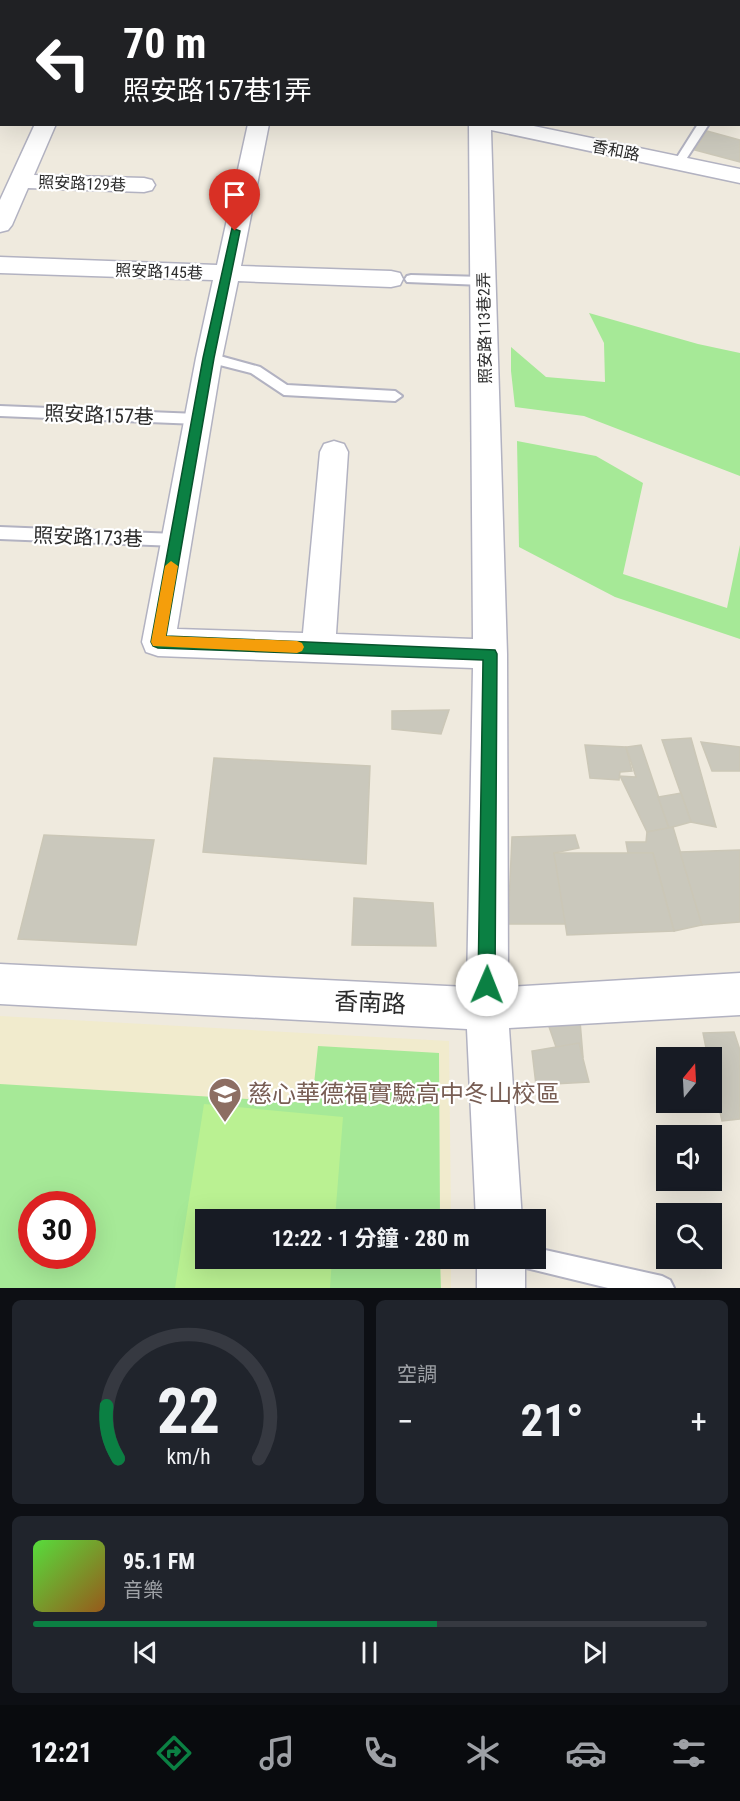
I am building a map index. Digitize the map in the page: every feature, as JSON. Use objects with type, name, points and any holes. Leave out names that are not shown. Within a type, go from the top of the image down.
[{"type":"street","points":[[0,225],[45,126]]},
{"type":"street","points":[[259,126],[209,358],[158,642],[490,654]]},
{"type":"street","name":"照安路113巷2弄","points":[[480,126],[490,654],[487,1009]]},
{"type":"street","name":"香和路","points":[[501,126],[740,176]]},
{"type":"street","name":"照安路129巷","points":[[20,181],[144,185]]},
{"type":"street","name":"照安路145巷","points":[[0,265],[401,279]]},
{"type":"street","points":[[318,648],[334,452]]},
{"type":"street","name":"香南路","points":[[0,984],[487,1009],[740,994]]},
{"type":"street","points":[[487,1009],[498,1209]]},
{"type":"street","points":[[501,1269],[501,1288]]},
{"type":"lane","points":[[679,162],[703,126]]},
{"type":"lane","points":[[401,279],[483,281]]},
{"type":"lane","points":[[209,358],[255,370],[284,390],[395,396]]},
{"type":"lane","name":"照安路157巷","points":[[0,411],[198,419]]},
{"type":"lane","name":"照安路173巷","points":[[0,533],[176,540]]},
{"type":"lane","points":[[546,1262],[662,1288]]},
{"type":"shaded area","name":"慈心華德福實驗高中冬山校區","points":[[0,1016],[449,1041],[451,1209],[195,1209],[195,1269],[451,1269],[451,1288],[0,1288]]},
{"type":"green space","points":[[589,313],[698,344],[740,353],[740,476],[584,416],[515,407],[511,347],[546,377],[605,382],[604,343]]},
{"type":"green space","points":[[517,441],[596,456],[643,483],[623,574],[727,608],[740,545],[740,639],[615,597],[519,547]]},
{"type":"green space","name":"慈心華德福實驗高中冬山校區","points":[[318,1046],[439,1053],[440,1209],[195,1209],[195,1269],[440,1269],[441,1288],[0,1288],[0,1084],[312,1103]]},
{"type":"green space","points":[[204,1104],[343,1117],[336,1209],[195,1209],[195,1269],[331,1269],[330,1288],[175,1288]]},
{"type":"building","points":[[707,131],[740,140],[740,162],[695,150]]},
{"type":"building","points":[[449,710],[441,734],[392,729],[392,711]]},
{"type":"building","points":[[691,738],[716,827],[691,822],[662,740]]},
{"type":"building","points":[[701,742],[740,747],[740,771],[712,771]]},
{"type":"building","points":[[585,745],[626,747],[632,771],[620,772],[619,780],[590,778]]},
{"type":"building","points":[[641,745],[669,828],[647,832],[620,776],[636,777],[626,747]]},
{"type":"building","points":[[214,758],[370,766],[366,864],[203,852]]},
{"type":"building","points":[[681,793],[691,822],[669,828],[658,797]]},
{"type":"building","points":[[673,827],[702,925],[674,931],[653,853],[628,853],[626,842],[646,842],[647,832]]},
{"type":"building","points":[[44,835],[154,840],[136,945],[18,939]]},
{"type":"building","points":[[575,835],[579,848],[554,853],[567,924],[508,924],[512,837]]},
{"type":"building","points":[[740,850],[740,922],[702,925],[680,852]]},
{"type":"building","points":[[554,853],[653,853],[674,931],[567,935]]},
{"type":"building","points":[[354,898],[433,903],[436,946],[352,945]]},
{"type":"building","points":[[546,1018],[580,1021],[583,1057],[556,1047]]},
{"type":"building","points":[[734,1032],[740,1050],[740,1119],[722,1121],[722,1047],[706,1047],[703,1033]]},
{"type":"building","points":[[579,1043],[589,1082],[536,1085],[532,1051]]},
{"type":"slow traffic","points":[[171,566],[158,642],[297,647]]},
{"type":"place","name":"慈心華德福實驗高中冬山校區","points":[[225,1123]]},
{"type":"route","points":[[235,231],[209,358],[158,642],[490,654],[487,985]]}]
